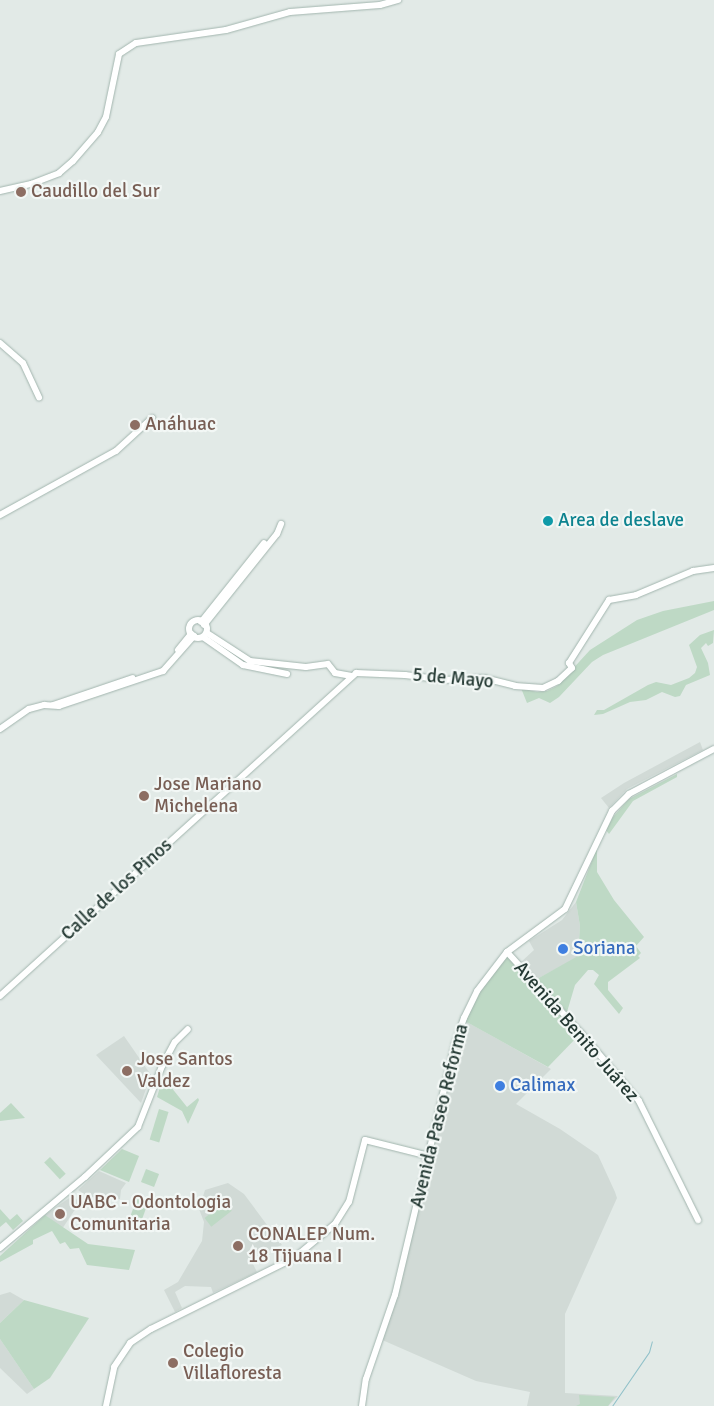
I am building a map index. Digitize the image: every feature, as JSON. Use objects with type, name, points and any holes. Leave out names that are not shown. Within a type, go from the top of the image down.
[{"type":"street","points":[[0,191],[31,184],[59,173],[73,161],[98,132],[106,117],[119,54],[136,43],[226,30],[290,12],[380,5],[398,0]]},
{"type":"street","points":[[0,343],[23,363],[39,398]]},
{"type":"street","points":[[0,515],[116,451],[152,418]]},
{"type":"street","points":[[279,527],[266,540],[203,624],[205,635],[243,665],[287,674]]},
{"type":"street","name":"5 de Mayo","points":[[354,674],[405,675],[444,680],[484,678],[538,689],[550,686],[570,666],[609,600],[636,595],[693,571],[714,568]]},
{"type":"street","points":[[193,635],[188,628],[190,623],[195,621],[203,624]]},
{"type":"street","points":[[0,729],[29,709],[53,705],[163,671],[193,635],[205,635],[250,662],[306,667],[328,664],[335,673],[354,674]]},
{"type":"street","name":"Calle de los Pinos","points":[[0,996],[301,725],[354,674]]},
{"type":"street","name":"Avenida Paseo Reforma","points":[[362,1406],[366,1379],[395,1295],[464,1018],[477,991],[507,952],[565,909],[604,824],[618,805],[629,794],[714,749]]},
{"type":"street","name":"Avenida Benito Juárez","points":[[507,952],[633,1093],[698,1220]]},
{"type":"street","points":[[0,1248],[71,1189],[138,1127],[162,1066],[175,1042],[188,1029]]},
{"type":"street","points":[[106,1406],[114,1367],[130,1343],[151,1329],[294,1258],[335,1224],[349,1202],[365,1140],[429,1156]]},
{"type":"shaded area","points":[[700,742],[703,750],[627,789],[609,808],[601,798],[624,783]]},
{"type":"shaded area","points":[[576,902],[580,926],[578,957],[537,979],[521,962],[534,950],[529,941],[562,920]]},
{"type":"shaded area","points":[[465,1021],[551,1069],[516,1104],[560,1129],[598,1155],[615,1192],[617,1198],[565,1314],[565,1393],[618,1396],[608,1406],[527,1406],[530,1392],[476,1381],[380,1339]]},
{"type":"shaded area","points":[[124,1036],[151,1075],[141,1103],[96,1055]]},
{"type":"shaded area","points":[[99,1171],[126,1183],[121,1190],[120,1199],[89,1197],[78,1190]]},
{"type":"shaded area","name":"CONALEP Num. 18 Tijuana I","points":[[228,1183],[244,1194],[282,1245],[250,1258],[257,1272],[213,1293],[211,1287],[185,1286],[175,1292],[182,1308],[175,1312],[164,1290],[178,1282],[202,1241],[204,1222],[199,1209],[205,1190]]},
{"type":"shaded area","name":"UABC - Odontologia Comunitaria","points":[[72,1196],[80,1202],[62,1229],[45,1215]]},
{"type":"shaded area","points":[[10,1292],[24,1300],[0,1323],[0,1295]]},
{"type":"shaded area","points":[[0,1339],[34,1389],[27,1394],[0,1368]]},
{"type":"green space","points":[[714,601],[714,610],[603,655],[592,662],[559,697],[550,703],[539,698],[527,703],[521,688],[537,692],[547,691],[557,686],[590,650],[637,620],[663,611]]},
{"type":"green space","points":[[714,630],[713,643],[708,646],[706,643],[701,648],[708,663],[710,675],[686,685],[680,696],[675,697],[662,692],[646,700],[630,702],[603,714],[594,715],[597,710],[604,710],[648,685],[656,682],[671,685],[689,678],[695,673],[697,667],[689,645],[700,635]]},
{"type":"green space","points":[[677,774],[677,777],[633,801],[609,834],[606,830],[613,817],[629,799]]},
{"type":"green space","points":[[597,848],[597,872],[614,900],[644,937],[636,946],[641,953],[638,956],[640,958],[608,982],[608,990],[623,1008],[619,1014],[594,984],[599,975],[593,970],[588,970],[575,985],[567,1012],[537,979],[578,956],[580,926],[576,902]]},
{"type":"green space","points":[[507,952],[581,1033],[548,1067],[463,1020],[477,991]]},
{"type":"green space","points":[[163,1077],[187,1107],[198,1098],[199,1100],[188,1124],[182,1111],[157,1097]]},
{"type":"green space","points":[[11,1103],[25,1118],[0,1121],[0,1113]]},
{"type":"green space","points":[[159,1109],[169,1112],[159,1143],[150,1140]]},
{"type":"green space","points":[[122,1149],[139,1156],[129,1182],[100,1170]]},
{"type":"green space","points":[[50,1157],[66,1174],[60,1179],[44,1162]]},
{"type":"green space","points":[[146,1169],[159,1174],[154,1187],[141,1182]]},
{"type":"green space","points":[[137,1198],[148,1202],[140,1225],[129,1221]]},
{"type":"green space","points":[[225,1202],[232,1211],[211,1227],[205,1218]]},
{"type":"green space","points":[[0,1209],[10,1220],[17,1214],[23,1221],[13,1230],[6,1222],[0,1227]]},
{"type":"green space","points":[[45,1215],[88,1244],[135,1250],[129,1270],[87,1265],[79,1248],[70,1249],[65,1242],[60,1244],[52,1231],[33,1240],[33,1244],[0,1262],[0,1256]]},
{"type":"green space","points":[[24,1300],[89,1318],[50,1378],[34,1389],[0,1339],[0,1323]]},
{"type":"green space","points":[[579,1395],[615,1397],[608,1406],[576,1406],[580,1404]]},
{"type":"waterway","points":[[612,1406],[649,1352],[652,1341]]},
{"type":"place","name":"Caudillo del Sur","points":[[21,192]]},
{"type":"place","name":"Anáhuac","points":[[135,425]]},
{"type":"place","name":"Area de deslave","points":[[548,521]]},
{"type":"place","name":"Jose Mariano Michelena","points":[[144,796]]},
{"type":"place","name":"Soriana","points":[[563,949]]},
{"type":"place","name":"Jose Santos Valdez","points":[[127,1071]]},
{"type":"place","name":"Calimax","points":[[500,1086]]},
{"type":"place","name":"UABC - Odontologia Comunitaria","points":[[60,1214]]},
{"type":"place","name":"CONALEP Num. 18 Tijuana I","points":[[238,1246]]},
{"type":"place","name":"Colegio Villafloresta","points":[[173,1363]]}]
